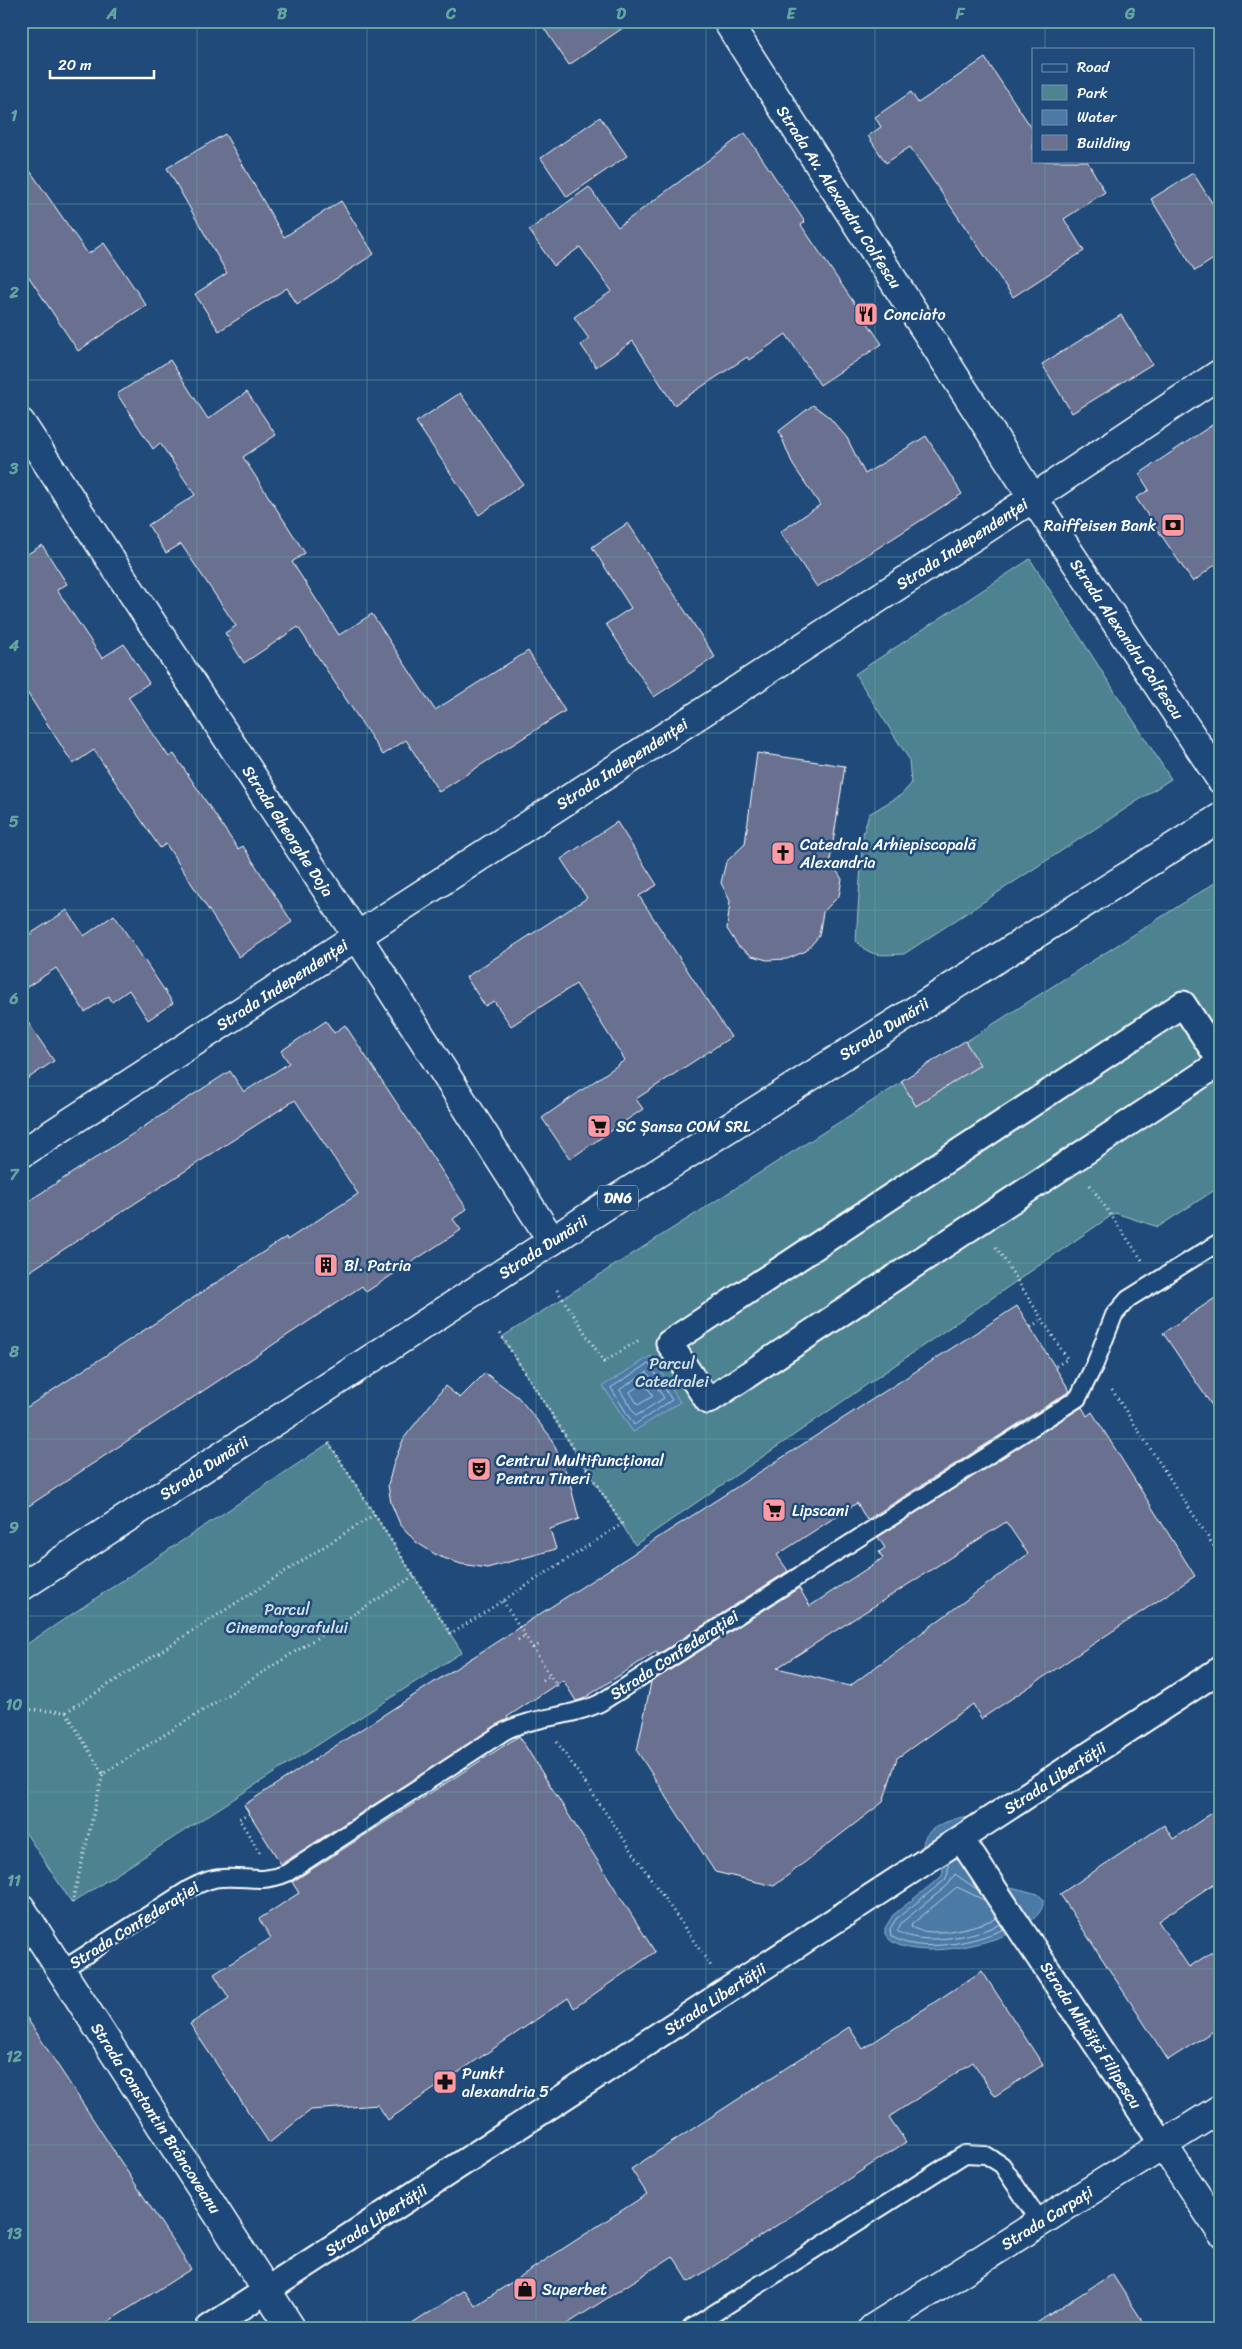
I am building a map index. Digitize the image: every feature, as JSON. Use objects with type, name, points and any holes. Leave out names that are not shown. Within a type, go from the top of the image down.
[{"type":"street","name":"Strada Av. Alexandru Colfescu","points":[[727,21],[1033,498]]},
{"type":"street","name":"Strada Independenței","points":[[21,1154],[1033,498],[1221,373]]},
{"type":"street","name":"Strada Gheorghe Doja","points":[[21,423],[357,936],[552,1241]]},
{"type":"street","name":"Strada Alexandru Colfescu","points":[[1033,498],[1221,780]]},
{"type":"street","name":"Strada Dunării","points":[[21,1587],[552,1241],[1221,817]]},
{"type":"street","points":[[1183,1004],[1221,1062],[980,1222],[708,1401],[669,1342],[1183,1004]]},
{"type":"street","name":"Strada Libertății","points":[[210,2328],[1221,1669]]},
{"type":"street","name":"Strada Mihăiță Filipescu","points":[[961,1839],[1221,2232]]},
{"type":"street","name":"Strada Constantin Brâncoveanu","points":[[21,1908],[291,2328]]},
{"type":"street","name":"Strada Carpați","points":[[873,2328],[1221,2108]]},
{"type":"lane","points":[[1081,1392],[1095,1364],[1114,1315],[1128,1299],[1221,1241]]},
{"type":"lane","name":"Strada Confederației","points":[[62,1970],[189,1889],[205,1881],[222,1878],[259,1880],[287,1873],[505,1731],[520,1724],[574,1713],[600,1703],[1081,1392]]},
{"type":"lane","points":[[691,2328],[965,2154],[986,2155],[1002,2165],[1040,2222]]},
{"type":"path","points":[[1072,1160],[1157,1281]]},
{"type":"path","points":[[980,1222],[1068,1360],[1081,1392]]},
{"type":"path","points":[[557,1290],[604,1362],[660,1327],[669,1342]]},
{"type":"path","points":[[1031,1327],[1042,1319]]},
{"type":"path","points":[[329,1442],[451,1634],[622,1524],[499,1332]]},
{"type":"path","points":[[1056,1366],[1068,1360]]},
{"type":"path","points":[[1095,1364],[1221,1557]]},
{"type":"path","points":[[21,1709],[66,1712],[375,1514]]},
{"type":"path","points":[[72,1904],[103,1774],[414,1576]]},
{"type":"path","points":[[503,1601],[574,1713]]},
{"type":"path","points":[[518,1640],[525,1636]]},
{"type":"path","points":[[533,1648],[540,1644]]},
{"type":"path","points":[[543,1680],[550,1675]]},
{"type":"path","points":[[66,1712],[103,1774]]},
{"type":"path","points":[[541,1719],[728,1990]]},
{"type":"path","points":[[248,1813],[239,1819],[276,1877]]},
{"type":"green space","points":[[1030,559],[1171,779],[904,954],[883,955],[872,953],[856,941],[863,834],[869,814],[901,795],[911,784],[909,759],[855,674]]},
{"type":"green space","name":"Parcul Catedralei","points":[[1221,879],[1221,1186],[1158,1227],[1115,1213],[635,1545],[502,1337]]},
{"type":"green space","name":"Parcul Cinematografului","points":[[329,1443],[462,1652],[72,1903],[21,1826],[21,1648]]},
{"type":"water","points":[[651,1356],[680,1402],[633,1432],[603,1386]]},
{"type":"water","points":[[962,1817],[975,1818],[975,1835],[984,1880],[1038,1894],[1043,1899],[1039,1913],[1024,1926],[1001,1937],[974,1945],[946,1949],[919,1949],[898,1945],[885,1934],[885,1928],[893,1915],[941,1877],[943,1873],[943,1868],[939,1861],[923,1846],[927,1834],[937,1826]]},
{"type":"building","points":[[539,21],[633,21],[569,65]]},
{"type":"building","points":[[985,58],[1032,128],[1032,162],[1088,162],[1105,192],[1064,219],[1084,251],[1013,297],[910,147],[886,163],[868,136],[881,127],[875,117],[911,92],[918,103]]},
{"type":"building","points":[[600,117],[627,156],[567,197],[541,158]]},
{"type":"building","points":[[745,133],[805,222],[801,225],[882,344],[820,385],[786,334],[749,360],[747,357],[674,405],[633,341],[596,367],[581,345],[589,339],[574,317],[612,291],[580,247],[554,266],[529,230],[589,187],[618,227]]},
{"type":"building","points":[[225,134],[284,237],[341,201],[374,254],[297,304],[287,288],[219,331],[195,294],[227,273],[167,168]]},
{"type":"building","points":[[21,158],[88,254],[104,243],[146,305],[78,351],[21,265]]},
{"type":"building","points":[[1193,173],[1221,217],[1221,254],[1195,271],[1151,199]]},
{"type":"building","points":[[1121,315],[1152,364],[1072,413],[1042,364]]},
{"type":"building","points":[[170,360],[208,419],[247,392],[276,435],[243,457],[305,553],[292,562],[339,635],[372,614],[435,710],[528,651],[565,711],[439,792],[406,740],[383,755],[298,627],[244,663],[225,633],[236,626],[181,544],[166,553],[148,525],[195,495],[160,443],[153,449],[117,394]]},
{"type":"building","points":[[460,393],[523,484],[479,515],[416,422]]},
{"type":"building","points":[[813,405],[829,417],[847,438],[865,474],[926,436],[962,494],[817,587],[780,532],[820,505],[793,465],[779,431]]},
{"type":"building","points":[[1221,419],[1221,560],[1193,582],[1136,498],[1149,490],[1139,474]]},
{"type":"building","points":[[628,523],[715,657],[654,697],[606,624],[631,608],[592,547]]},
{"type":"building","points":[[42,545],[67,584],[57,590],[102,658],[124,644],[149,683],[128,697],[169,757],[174,754],[238,849],[243,846],[292,922],[239,957],[166,844],[160,848],[94,750],[73,764],[21,683],[21,558]]},
{"type":"building","name":"Catedrala Arhiepiscopală Alexandria","points":[[757,753],[845,766],[830,861],[842,879],[839,896],[823,912],[819,936],[806,951],[787,959],[767,960],[752,956],[738,946],[727,929],[730,901],[721,883],[726,862],[745,844]]},
{"type":"building","points":[[617,822],[657,885],[639,896],[731,1037],[636,1099],[643,1109],[570,1159],[542,1118],[625,1060],[576,984],[511,1026],[494,1001],[485,1006],[466,977],[587,898],[561,859]]},
{"type":"building","points":[[67,910],[84,936],[114,915],[173,1003],[148,1020],[129,990],[112,1002],[109,996],[85,1012],[56,968],[21,991],[21,940]]},
{"type":"building","points":[[21,1012],[54,1061],[21,1083]]},
{"type":"building","name":"Bl. Patria","points":[[326,1021],[334,1033],[345,1025],[467,1209],[453,1219],[461,1230],[366,1292],[362,1286],[21,1511],[21,1411],[286,1237],[287,1240],[358,1194],[295,1100],[21,1277],[21,1206],[230,1071],[244,1092],[289,1063],[281,1051]]},
{"type":"building","points":[[965,1041],[980,1065],[916,1106],[901,1081]]},
{"type":"building","points":[[1221,1294],[1221,1419],[1163,1333]]},
{"type":"building","name":"Lipscani","points":[[1017,1306],[1070,1391],[867,1520],[857,1503],[777,1555],[788,1571],[657,1655],[657,1651],[583,1699],[576,1701],[563,1680],[507,1717],[508,1719],[281,1864],[244,1805]]},
{"type":"building","name":"Centrul Multifuncțional Pentru Tineri","points":[[485,1373],[518,1397],[550,1436],[568,1476],[579,1519],[550,1529],[556,1549],[487,1568],[461,1564],[438,1556],[416,1542],[400,1524],[391,1503],[388,1485],[394,1462],[404,1438],[445,1386],[460,1398]]},
{"type":"building","points":[[1082,1407],[1087,1416],[1092,1412],[1195,1576],[981,1719],[973,1704],[897,1758],[883,1802],[774,1886],[715,1872],[637,1751],[651,1682],[799,1588],[810,1606],[883,1558],[879,1552],[885,1548],[878,1537]],"holes":[[[1006,1522],[1028,1554],[850,1686],[777,1668]]]},
{"type":"building","points":[[519,1736],[655,1952],[574,2008],[568,1998],[388,2120],[378,2105],[311,2110],[269,2143],[190,2024],[229,1998],[214,1974],[271,1938],[259,1919],[299,1893],[292,1882]]},
{"type":"building","points":[[1221,1807],[1221,1879],[1158,1921],[1189,1967],[1221,1946],[1221,2026],[1168,2060],[1060,1894],[1164,1825],[1173,1839]]},
{"type":"building","points":[[982,1971],[1043,2065],[995,2096],[973,2062],[889,2117],[906,2142],[689,2282],[673,2256],[561,2328],[406,2328],[464,2290],[475,2306],[647,2194],[631,2169],[849,2027],[863,2049]]},
{"type":"building","points":[[21,2009],[191,2269],[98,2328],[21,2328]]},
{"type":"building","points":[[1112,2274],[1147,2328],[1029,2328]]},
{"type":"place","name":"Conciato","points":[[866,314]]},
{"type":"place","name":"Raiffeisen Bank","points":[[1173,525]]},
{"type":"place","name":"Catedrala Arhiepiscopală Alexandria","points":[[783,853]]},
{"type":"place","name":"SC Șansa COM SRL","points":[[599,1126]]},
{"type":"place","name":"Bl. Patria","points":[[326,1265]]},
{"type":"place","name":"Centrul Multifuncțional Pentru Tineri","points":[[479,1469]]},
{"type":"place","name":"Lipscani","points":[[774,1510]]},
{"type":"place","name":"Punkt alexandria 5","points":[[445,2082]]},
{"type":"place","name":"Superbet","points":[[525,2289]]}]
